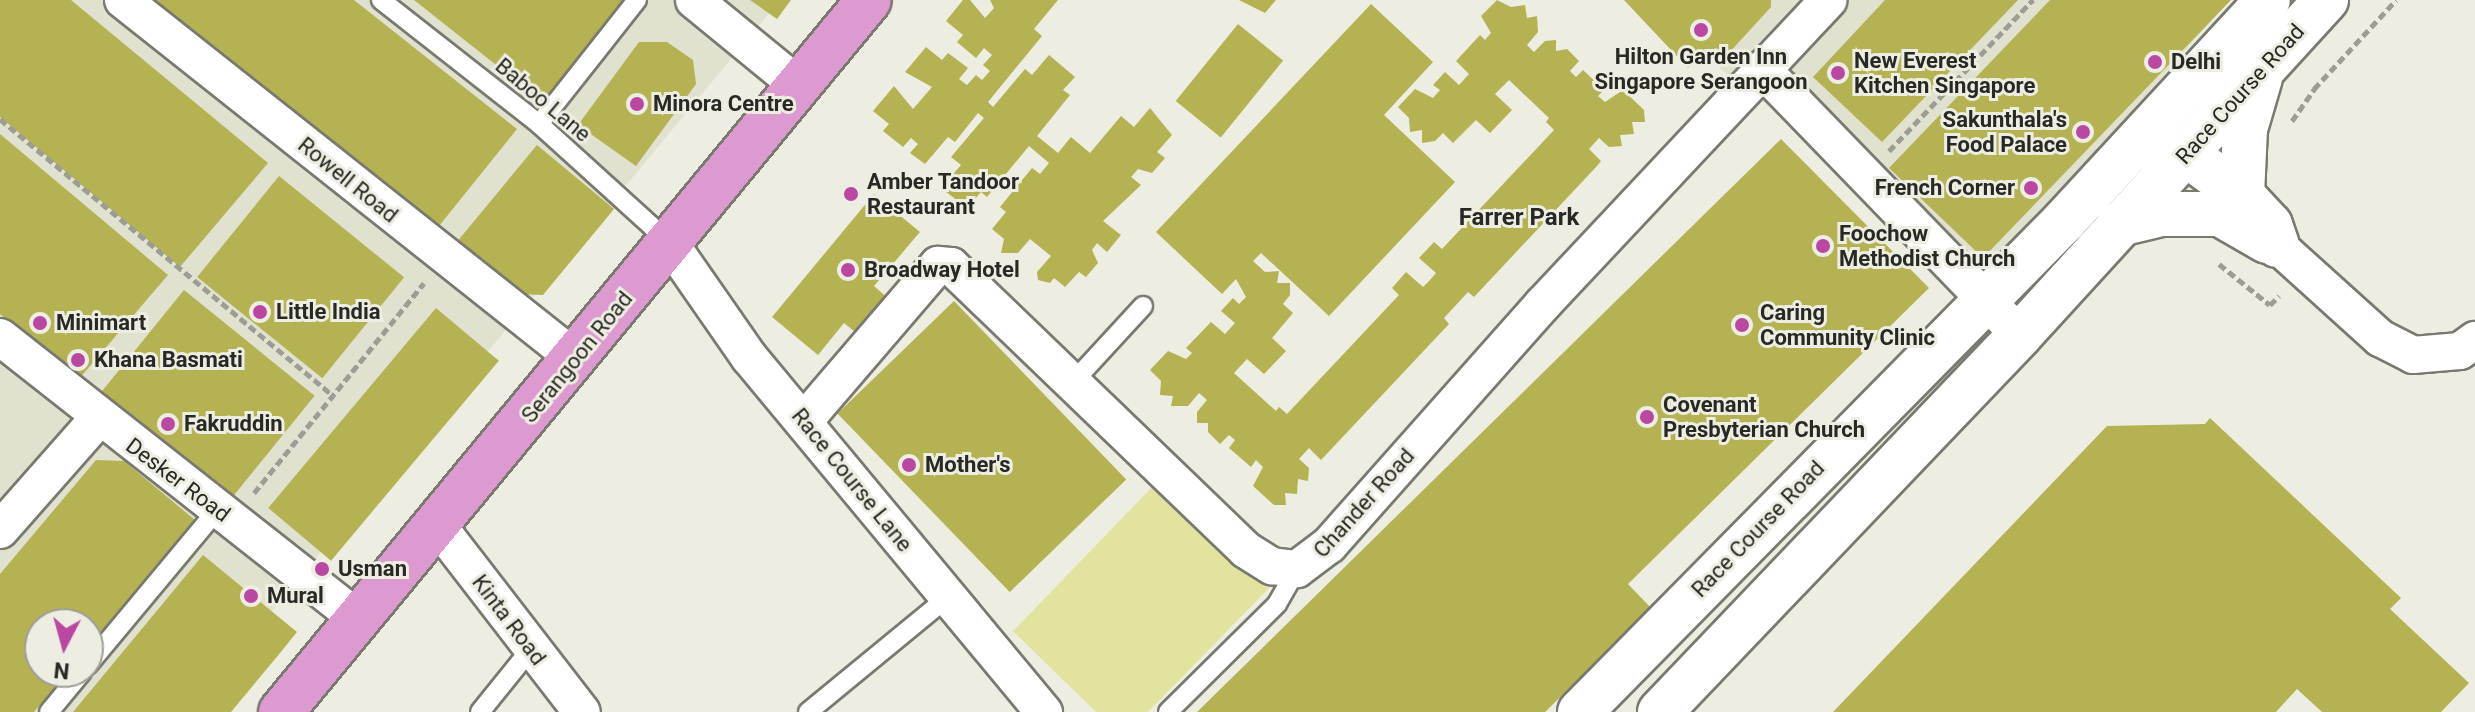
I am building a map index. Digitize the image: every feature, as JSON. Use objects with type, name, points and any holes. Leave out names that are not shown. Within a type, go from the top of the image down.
[{"type":"main road","name":"Serangoon Road","points":[[281,712],[576,359],[869,0]]},
{"type":"street","name":"Rowell Road","points":[[123,0],[576,359]]},
{"type":"street","points":[[694,0],[799,86]]},
{"type":"street","name":"Chander Road","points":[[804,421],[938,265],[962,272],[1246,550],[1272,566],[1297,569],[1329,545],[1828,0]]},
{"type":"street","name":"Race Course Road","points":[[1580,712],[2103,177],[2268,0]]},
{"type":"street","name":"Race Course Road","points":[[1660,712],[2020,335],[2326,0]]},
{"type":"street","points":[[2242,195],[2245,129],[2264,68]]},
{"type":"street","points":[[1762,69],[2020,335]]},
{"type":"street","points":[[2103,177],[2143,154],[2186,154],[2242,195],[2270,225],[2290,257]]},
{"type":"street","points":[[2119,224],[2161,214],[2220,214],[2290,257],[2380,338],[2413,355],[2460,351],[2475,340]]},
{"type":"street","name":"Race Course Lane","points":[[669,242],[749,357],[1044,712]]},
{"type":"street","name":"Desker Road","points":[[0,337],[98,419],[359,619]]},
{"type":"street","points":[[0,530],[98,419]]},
{"type":"street","name":"Kinta Road","points":[[438,526],[530,650],[582,712]]},
{"type":"lane","name":"Baboo Lane","points":[[381,0],[539,124],[669,242]]},
{"type":"lane","points":[[539,124],[637,0]]},
{"type":"lane","points":[[1074,381],[1143,306]]},
{"type":"lane","points":[[104,647],[225,515]]},
{"type":"lane","points":[[1168,712],[1277,604],[1297,569]]},
{"type":"lane","points":[[808,712],[948,597]]},
{"type":"lane","points":[[480,712],[530,650]]},
{"type":"lane","points":[[49,712],[69,688]]},
{"type":"path","points":[[1867,175],[2033,0]]},
{"type":"path","points":[[2288,128],[2314,89],[2396,0]]},
{"type":"path","points":[[0,119],[333,395]]},
{"type":"path","points":[[225,515],[333,395],[445,257]]},
{"type":"path","points":[[2214,259],[2270,305],[2290,257]]},
{"type":"shaded area","name":"Little India","points":[[0,0],[780,0],[188,712],[0,712]]},
{"type":"shaded area","points":[[1632,0],[2230,0],[1986,275]]},
{"type":"green space","points":[[1159,480],[1270,587],[1148,712],[1096,712],[1013,631]]},
{"type":"building","points":[[0,0],[71,0],[268,163],[180,267],[0,117]]},
{"type":"building","points":[[154,0],[354,0],[517,129],[439,226]]},
{"type":"building","points":[[414,0],[633,0],[548,106]]},
{"type":"building","points":[[750,0],[791,0],[777,19]]},
{"type":"building","points":[[963,0],[970,0],[985,18],[994,8],[990,0],[1058,0],[1034,29],[1042,36],[988,102],[993,107],[1025,69],[1032,75],[1049,55],[1075,77],[1063,90],[1070,95],[1037,136],[1058,153],[1071,137],[1090,153],[1121,116],[1134,127],[1150,108],[1172,135],[1157,152],[1165,158],[1152,173],[1138,169],[1131,177],[1141,185],[1103,221],[1121,235],[1107,252],[1097,243],[1092,250],[1098,263],[1086,277],[1079,272],[1065,287],[1054,278],[1050,283],[1038,280],[1037,272],[1051,256],[1030,239],[1018,253],[1001,253],[1004,239],[992,229],[1006,212],[1000,207],[1032,168],[1040,174],[1049,163],[1029,146],[987,197],[981,192],[967,208],[941,188],[961,165],[951,157],[984,118],[978,113],[955,142],[948,137],[925,164],[910,153],[918,144],[911,138],[903,147],[883,131],[889,124],[873,111],[894,86],[913,109],[932,87],[905,72],[926,47],[942,60],[948,53],[968,68],[959,79],[967,85],[976,75],[982,80],[990,71],[983,65],[992,55],[984,48],[976,58],[957,42],[963,35],[946,21]]},
{"type":"building","points":[[1239,0],[1276,0],[1265,13]]},
{"type":"building","points":[[1497,0],[1511,7],[1525,5],[1527,18],[1537,16],[1538,32],[1527,45],[1534,52],[1545,41],[1556,40],[1556,51],[1567,49],[1579,61],[1570,71],[1576,77],[1583,70],[1604,90],[1598,96],[1605,102],[1623,90],[1644,110],[1645,122],[1632,122],[1634,134],[1620,135],[1622,146],[1609,147],[1599,138],[1589,149],[1601,161],[1597,166],[1474,297],[1468,292],[1444,318],[1449,324],[1321,460],[1309,448],[1299,459],[1309,468],[1308,481],[1298,479],[1297,494],[1285,493],[1286,505],[1274,505],[1253,486],[1263,467],[1256,460],[1251,467],[1229,448],[1235,440],[1229,435],[1220,444],[1208,432],[1208,423],[1197,423],[1197,412],[1207,400],[1199,393],[1188,406],[1171,406],[1173,396],[1160,395],[1161,381],[1150,370],[1168,351],[1186,359],[1192,353],[1186,348],[1211,322],[1225,334],[1235,323],[1221,311],[1233,298],[1239,304],[1246,297],[1236,279],[1222,294],[1156,232],[1371,4],[1433,62],[1384,115],[1455,182],[1329,316],[1261,253],[1253,261],[1265,272],[1279,271],[1277,283],[1290,283],[1290,295],[1283,304],[1293,313],[1272,338],[1286,351],[1264,374],[1247,359],[1234,373],[1276,411],[1279,407],[1287,414],[1399,295],[1392,288],[1406,272],[1423,287],[1430,280],[1436,273],[1419,258],[1434,242],[1442,249],[1554,130],[1546,122],[1549,118],[1509,80],[1495,94],[1512,110],[1490,133],[1476,120],[1453,143],[1443,133],[1435,141],[1422,143],[1422,130],[1410,132],[1409,118],[1398,107],[1415,89],[1433,98],[1440,90],[1433,85],[1445,72],[1459,85],[1469,74],[1456,61],[1480,35],[1485,40],[1491,33],[1481,16]]},
{"type":"building","name":"Hilton Garden Inn Singapore Serangoon","points":[[1624,0],[1771,0],[1771,7],[1717,66],[1703,53],[1688,68]]},
{"type":"building","points":[[1885,0],[2018,0],[1882,142],[1813,77]]},
{"type":"building","points":[[2050,0],[2231,0],[1983,258],[1889,168]]},
{"type":"building","points":[[1238,24],[1283,61],[1221,137],[1176,101]]},
{"type":"building","name":"Minora Centre","points":[[639,42],[667,42],[693,60],[696,84],[636,166],[578,125]]},
{"type":"building","points":[[0,134],[168,275],[78,380],[0,314]]},
{"type":"building","points":[[1781,139],[1929,288],[1628,584],[1651,608],[1545,712],[1197,712]]},
{"type":"building","points":[[537,145],[614,209],[543,295],[517,294],[456,243]]},
{"type":"building","points":[[279,176],[404,277],[322,378],[197,277]]},
{"type":"building","points":[[874,194],[920,232],[874,286],[890,300],[860,336],[844,323],[818,355],[772,317]]},
{"type":"building","points":[[184,290],[315,396],[231,498],[101,393]]},
{"type":"building","points":[[954,301],[1126,479],[1010,592],[837,414]]},
{"type":"building","points":[[436,308],[499,361],[331,561],[268,508]]},
{"type":"building","points":[[2210,418],[2401,598],[2390,609],[2469,683],[2441,712],[2322,712],[2297,689],[2276,712],[1833,712],[2107,426],[2205,424]]},
{"type":"building","points":[[96,460],[124,461],[195,520],[104,629],[104,608],[24,608],[24,688],[54,688],[34,712],[0,712],[0,574]]},
{"type":"building","points":[[203,555],[297,632],[231,712],[73,712],[93,688],[104,688],[104,675]]},
{"type":"place","name":"Hilton Garden Inn Singapore Serangoon","points":[[1701,30]]},
{"type":"place","name":"Delhi","points":[[2155,62]]},
{"type":"place","name":"New Everest Kitchen Singapore","points":[[1838,73]]},
{"type":"place","name":"Minora Centre","points":[[637,104]]},
{"type":"place","name":"Sakunthala's Food Palace","points":[[2083,132]]},
{"type":"place","name":"French Corner","points":[[2031,188]]},
{"type":"place","name":"Amber Tandoor Restaurant","points":[[851,194]]},
{"type":"place","name":"Foochow Methodist Church","points":[[1823,246]]},
{"type":"place","name":"Broadway Hotel","points":[[848,270]]},
{"type":"place","name":"Little India","points":[[260,312]]},
{"type":"place","name":"Minimart","points":[[40,323]]},
{"type":"place","name":"Caring Community Clinic","points":[[1742,325]]},
{"type":"place","name":"Khana Basmati","points":[[78,360]]},
{"type":"place","name":"Covenant Presbyterian Church","points":[[1647,417]]},
{"type":"place","name":"Fakruddin","points":[[168,424]]},
{"type":"place","name":"Mother's","points":[[909,465]]},
{"type":"place","name":"Usman","points":[[322,569]]},
{"type":"place","name":"Mural","points":[[251,596]]},
{"type":"district","name":"Farrer Park","points":[[1519,218]]}]
